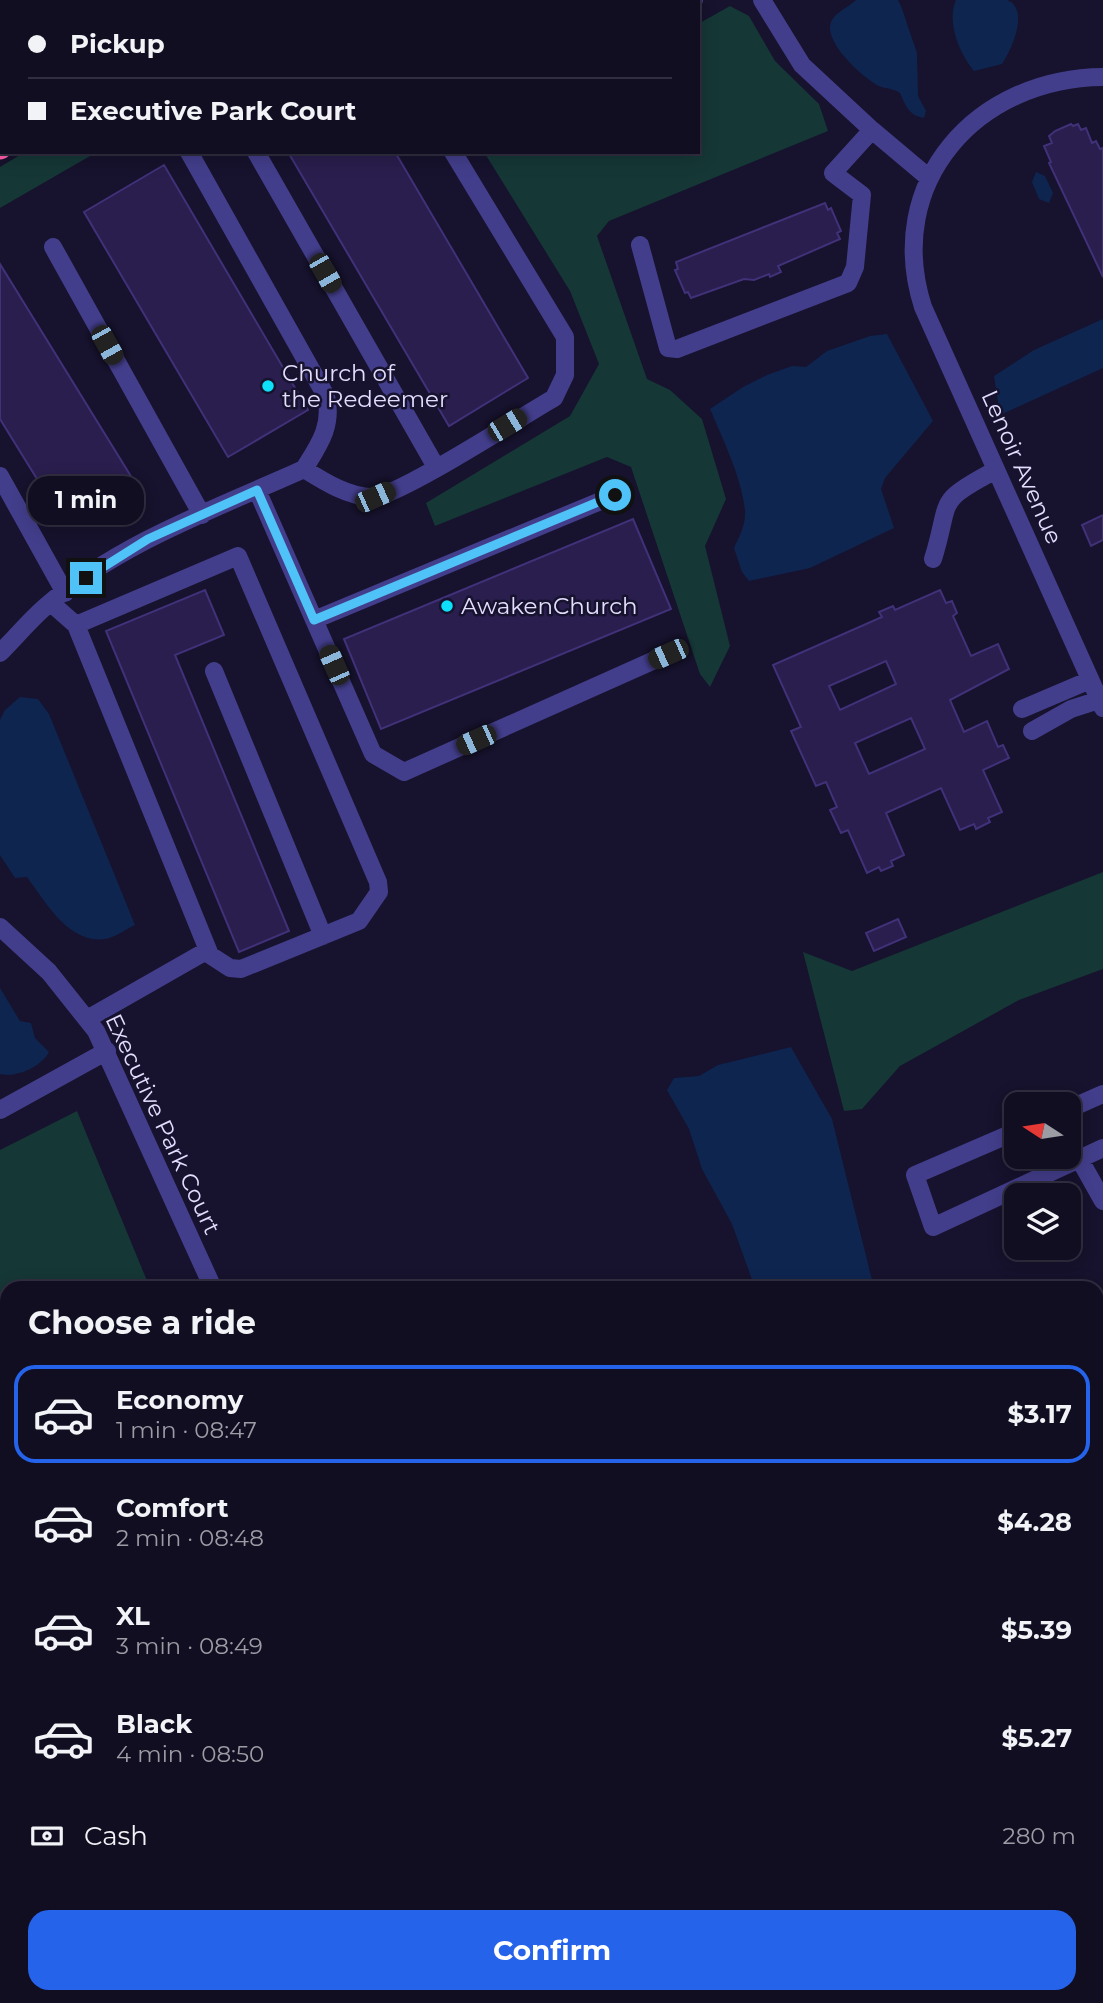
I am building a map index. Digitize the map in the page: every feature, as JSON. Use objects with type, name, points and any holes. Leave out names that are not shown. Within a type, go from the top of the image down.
[{"type":"street","points":[[762,0],[802,65],[872,131],[929,178]]},
{"type":"street","name":"Lenoir Avenue","points":[[1098,694],[923,307],[915,282],[912,242],[920,198],[929,178],[949,146],[979,116],[1029,89],[1058,81],[1103,77]]},
{"type":"street","points":[[640,245],[668,348],[677,349],[848,283],[855,267],[862,195],[834,173],[872,131]]},
{"type":"street","points":[[0,653],[58,598],[138,545],[304,470],[325,434],[329,410],[326,396],[190,154]]},
{"type":"street","points":[[257,154],[436,467]]},
{"type":"street","points":[[304,470],[333,486],[375,497],[436,467],[554,398],[565,374],[565,337],[454,154]]},
{"type":"street","points":[[53,247],[202,515]]},
{"type":"street","points":[[933,559],[944,509],[952,495],[996,470]]},
{"type":"street","points":[[0,475],[58,598],[76,625],[210,955],[230,968],[241,969],[359,921],[379,892],[377,882],[238,556],[76,625]]},
{"type":"street","points":[[257,490],[373,754],[404,772],[668,654]]},
{"type":"street","points":[[314,620],[615,495]]},
{"type":"street","points":[[214,671],[323,936]]},
{"type":"street","points":[[1022,709],[1098,694]]},
{"type":"street","points":[[1032,731],[1098,694]]},
{"type":"street","name":"Executive Park Court","points":[[0,927],[49,972],[87,1019],[107,1051],[211,1281]]},
{"type":"street","points":[[87,1019],[208,950]]},
{"type":"street","points":[[0,1110],[107,1051]]},
{"type":"street","points":[[1082,1103],[1103,1094]]},
{"type":"street","points":[[1004,1137],[915,1175],[933,1227],[1060,1169]]},
{"type":"street","points":[[1082,1159],[1103,1148]]},
{"type":"street","points":[[1082,1163],[1102,1197]]},
{"type":"green space","points":[[730,6],[749,16],[775,61],[819,104],[828,131],[609,221],[597,236],[647,379],[670,390],[702,419],[726,499],[705,546],[730,646],[710,687],[700,674],[631,467],[607,457],[435,526],[426,503],[570,416],[599,364],[570,291],[485,154],[700,154],[700,23]]},
{"type":"green space","points":[[22,154],[94,154],[0,208],[0,167]]},
{"type":"green space","points":[[1103,872],[1103,969],[1019,1000],[900,1066],[862,1109],[844,1111],[803,952],[852,971]]},
{"type":"green space","points":[[77,1111],[147,1281],[0,1281],[0,1150]]},
{"type":"water","points":[[856,0],[898,0],[917,53],[918,96],[926,111],[924,118],[911,112],[900,93],[879,86],[838,49],[830,30],[831,22]]},
{"type":"water","points":[[956,0],[1007,0],[1014,5],[1018,20],[1017,30],[1002,64],[974,71],[956,37],[953,9]]},
{"type":"water","points":[[1036,172],[1045,176],[1053,193],[1049,203],[1039,199],[1032,182]]},
{"type":"water","points":[[1103,319],[1103,368],[1000,415],[994,376],[1034,350]]},
{"type":"water","points":[[887,334],[933,421],[885,478],[881,489],[894,528],[810,568],[749,581],[742,572],[734,548],[745,520],[743,497],[731,458],[710,409],[767,375],[792,366],[806,367],[827,351],[870,336]]},
{"type":"water","points":[[20,697],[38,699],[49,714],[135,925],[112,937],[92,939],[69,928],[27,877],[15,878],[0,855],[0,720],[5,710]]},
{"type":"water","points":[[0,988],[20,1021],[31,1023],[35,1038],[49,1052],[34,1067],[20,1073],[0,1074]]},
{"type":"water","points":[[791,1047],[832,1119],[872,1281],[752,1281],[732,1224],[702,1169],[689,1129],[667,1090],[674,1078],[699,1076],[718,1065]]},
{"type":"building","points":[[1078,124],[1081,130],[1086,128],[1092,143],[1096,141],[1100,149],[1103,148],[1103,277],[1049,163],[1051,162],[1044,146],[1052,143],[1049,136],[1055,131]]},
{"type":"building","points":[[289,154],[396,154],[528,378],[449,426]]},
{"type":"building","points":[[164,165],[308,410],[228,457],[84,212]]},
{"type":"building","points":[[825,203],[828,210],[831,208],[841,231],[837,233],[840,239],[778,266],[781,272],[770,277],[769,274],[754,280],[744,279],[691,298],[688,292],[685,293],[675,270],[678,269],[676,262]]},
{"type":"building","points":[[0,264],[132,478],[63,521],[0,419]]},
{"type":"building","points":[[1103,515],[1103,540],[1091,546],[1082,525]]},
{"type":"building","points":[[633,519],[671,609],[381,729],[344,639]]},
{"type":"building","points":[[205,590],[224,635],[175,655],[289,931],[239,952],[106,631]]},
{"type":"building","points":[[940,590],[946,603],[952,601],[957,613],[953,616],[971,656],[998,644],[1009,669],[950,700],[964,732],[987,721],[998,747],[1003,745],[1009,758],[983,770],[1002,812],[988,818],[990,822],[976,829],[974,824],[960,830],[941,788],[886,813],[904,855],[891,861],[893,866],[881,871],[879,867],[867,873],[848,830],[841,833],[830,810],[837,807],[826,782],[816,786],[791,731],[801,727],[773,665],[882,617],[879,612],[893,606],[895,610]],"holes":[[[886,661],[896,684],[840,710],[829,686]],[[911,718],[925,749],[869,774],[855,743]]]},
{"type":"building","points":[[898,919],[906,937],[874,951],[866,933]]},
{"type":"place","name":"Church of the Redeemer","points":[[268,386]]},
{"type":"place","name":"AwakenChurch","points":[[447,606]]},
{"type":"route","points":[[86,578],[148,539],[257,490],[314,620],[615,495]]}]
